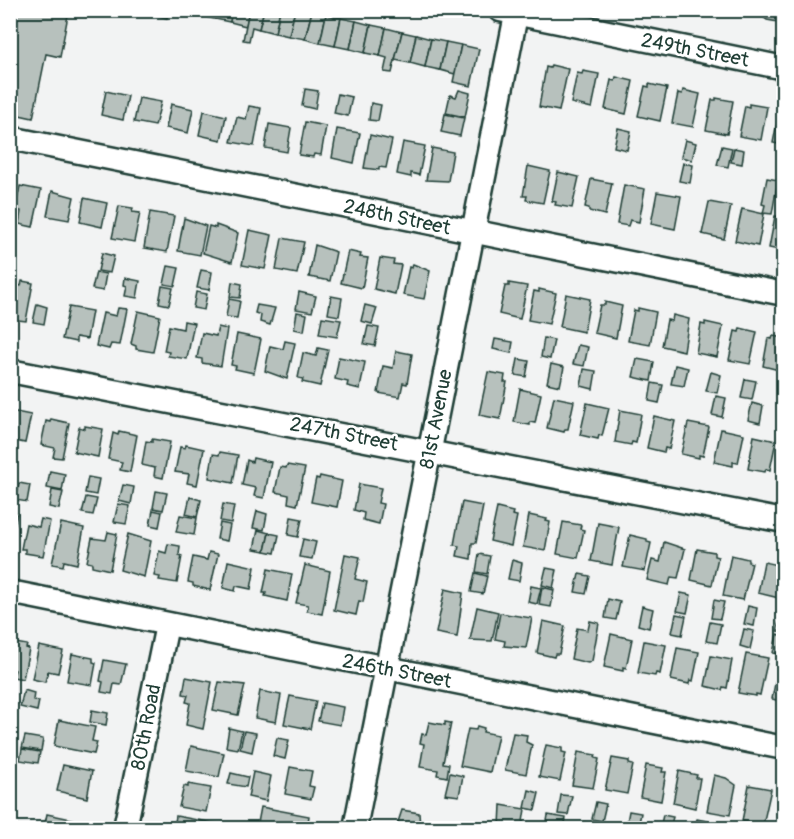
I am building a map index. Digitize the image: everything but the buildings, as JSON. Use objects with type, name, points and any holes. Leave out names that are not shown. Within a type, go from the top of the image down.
[{"type":"street","name":"249th Street","points":[[511,12],[783,68]]},
{"type":"street","name":"81st Avenue","points":[[356,828],[473,232],[511,12]]},
{"type":"street","name":"248th Street","points":[[10,138],[783,294]]},
{"type":"street","name":"247th Street","points":[[10,371],[783,521]]},
{"type":"street","name":"246th Street","points":[[10,592],[783,748]]},
{"type":"street","name":"80th Road","points":[[125,828],[167,625]]}]
